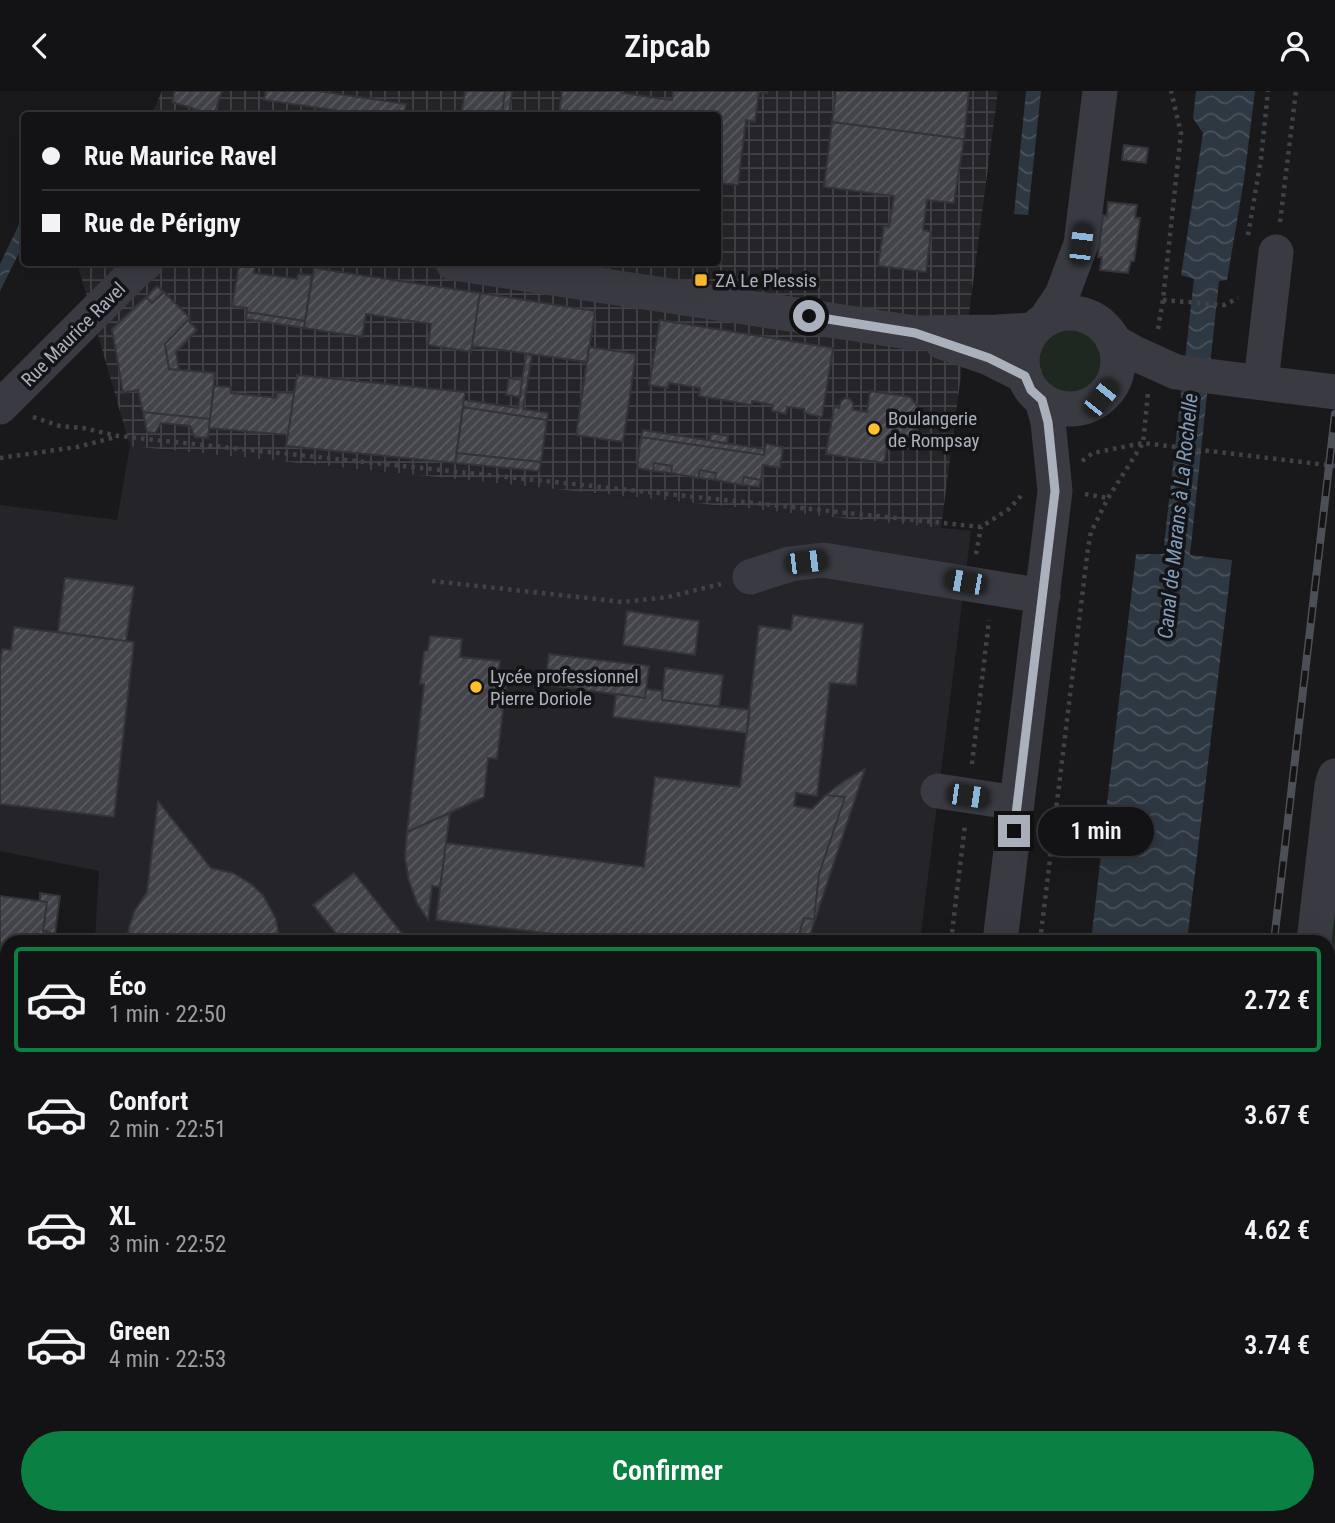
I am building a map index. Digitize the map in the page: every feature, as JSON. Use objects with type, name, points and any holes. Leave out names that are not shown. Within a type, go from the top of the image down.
[{"type":"street","points":[[1001,935],[1055,491],[1048,422],[1022,360],[1025,344],[1062,295],[1081,244],[1100,91]]},
{"type":"street","points":[[915,333],[989,358],[1056,407],[1072,409],[1087,406],[1101,398],[1111,386],[1116,372],[1117,356],[1102,330],[1081,244]]},
{"type":"street","points":[[1261,382],[1262,246]]},
{"type":"street","name":"Rue Maurice Ravel","points":[[1,406],[142,266]]},
{"type":"street","points":[[473,266],[915,333],[997,332],[1039,325],[1060,314],[1076,314],[1134,353],[1176,372],[1335,392]]},
{"type":"street","points":[[1111,386],[1176,372]]},
{"type":"street","points":[[750,577],[790,564],[823,560],[1042,596]]},
{"type":"street","points":[[1315,935],[1335,776]]},
{"type":"street","points":[[953,794],[1017,803]]},
{"type":"path","points":[[1171,91],[1181,133],[1163,300],[1224,305],[1247,295]]},
{"type":"path","points":[[1262,246],[1261,159],[1268,91]]},
{"type":"path","points":[[1262,246],[1296,91]]},
{"type":"path","points":[[1238,298],[1240,287]]},
{"type":"path","points":[[1,406],[13,407],[42,421],[60,426],[118,436],[981,527],[976,552],[990,612],[953,794],[951,935]]},
{"type":"path","points":[[0,459],[77,447],[118,436]]},
{"type":"path","points":[[1041,935],[1088,548],[1091,532],[1108,498],[1143,443],[1335,466]]},
{"type":"path","points":[[432,581],[623,602],[668,597],[750,577]]},
{"type":"shaded area","name":"ZA Le Plessis","points":[[162,91],[998,91],[941,528],[130,446],[78,266],[721,266],[721,112],[152,112]]},
{"type":"shaded area","points":[[1062,323],[1076,323],[1090,329],[1100,339],[1106,360],[1100,381],[1090,391],[1076,397],[1062,397],[1048,391],[1038,381],[1032,367],[1032,353],[1038,339],[1048,329]]},
{"type":"shaded area","name":"Lycée professionnel Pierre Doriole","points":[[130,446],[971,531],[921,935],[95,935],[99,871],[0,851],[0,505],[117,520]]},
{"type":"shaded area","points":[[1335,760],[1335,935],[1328,935]]},
{"type":"water","points":[[1026,91],[1041,91],[1028,215],[1014,214]]},
{"type":"water","name":"Canal de Marans à La Rochelle","points":[[1196,91],[1255,91],[1244,180],[1227,280],[1219,281],[1190,555],[1232,560],[1188,935],[1092,935],[1136,554],[1163,554],[1194,279],[1181,275],[1203,133],[1193,118]]},
{"type":"water","points":[[21,220],[21,249],[0,291],[0,264]]},
{"type":"building","points":[[175,91],[222,91],[215,112],[204,112],[172,102]]},
{"type":"building","points":[[266,91],[318,91],[406,104],[405,112],[346,112],[264,100]]},
{"type":"building","points":[[465,91],[505,91],[502,112],[462,112]]},
{"type":"building","points":[[505,91],[512,91],[509,112],[502,112]]},
{"type":"building","points":[[562,91],[622,91],[672,100],[673,91],[767,91],[759,92],[755,122],[746,120],[738,185],[721,183],[721,112],[559,112]]},
{"type":"building","points":[[836,91],[969,91],[964,139],[832,122]]},
{"type":"building","points":[[832,122],[964,139],[954,203],[927,200],[923,230],[931,232],[926,272],[878,266],[884,226],[889,227],[894,196],[824,187]]},
{"type":"building","points":[[1124,145],[1148,148],[1146,163],[1122,160]]},
{"type":"building","points":[[1108,202],[1137,205],[1135,218],[1140,218],[1134,261],[1131,261],[1128,273],[1100,270],[1102,257],[1098,257],[1103,215],[1107,216]]},
{"type":"building","points":[[239,266],[255,267],[254,273],[297,279],[298,274],[312,275],[305,321],[247,312],[247,308],[232,306]]},
{"type":"building","points":[[314,268],[480,293],[471,352],[428,345],[431,324],[366,314],[362,337],[304,328]]},
{"type":"building","points":[[157,286],[164,292],[152,303],[146,297]]},
{"type":"building","points":[[164,292],[190,318],[165,344],[169,369],[215,373],[210,419],[143,412],[138,390],[123,393],[112,329],[146,297],[152,303]]},
{"type":"building","points":[[480,293],[595,311],[587,362],[472,346]]},
{"type":"building","points":[[247,312],[305,321],[304,328],[246,319]]},
{"type":"building","points":[[188,320],[197,330],[176,352],[179,370],[169,369],[165,344]]},
{"type":"building","points":[[660,320],[833,348],[822,417],[804,413],[804,409],[787,407],[786,414],[772,411],[773,405],[752,401],[752,405],[699,396],[700,388],[669,383],[668,388],[649,385]]},
{"type":"building","points":[[589,347],[636,354],[623,442],[576,435]]},
{"type":"building","points":[[526,354],[532,355],[523,409],[548,413],[547,420],[463,407],[464,400],[518,408]]},
{"type":"building","points":[[297,375],[465,392],[455,463],[286,446]]},
{"type":"building","points":[[509,378],[522,380],[520,397],[506,395]]},
{"type":"building","points":[[214,386],[231,387],[231,393],[276,398],[277,392],[294,393],[288,435],[209,428]]},
{"type":"building","name":"Boulangerie de Rompsay","points":[[870,391],[910,397],[923,413],[921,426],[912,433],[910,444],[888,441],[884,463],[826,454],[834,407],[839,408],[845,398],[853,403],[853,410],[867,412]]},
{"type":"building","points":[[463,407],[547,420],[541,462],[457,453]]},
{"type":"building","points":[[143,412],[210,419],[208,438],[195,437],[190,426],[161,423],[155,433],[147,432]]},
{"type":"building","points":[[643,430],[764,449],[764,455],[641,437]]},
{"type":"building","points":[[711,433],[728,436],[727,444],[710,441]]},
{"type":"building","points":[[641,437],[764,455],[766,444],[783,447],[780,468],[763,465],[761,480],[744,477],[742,485],[715,480],[716,473],[700,470],[698,478],[671,473],[672,466],[654,463],[653,471],[637,468]]},
{"type":"building","points":[[457,453],[541,462],[539,471],[455,463]]},
{"type":"building","points":[[654,463],[672,466],[671,473],[653,471]]},
{"type":"building","points":[[700,470],[716,473],[715,480],[698,478]]},
{"type":"building","points":[[744,477],[761,480],[759,487],[742,485]]},
{"type":"building","points":[[65,578],[134,586],[126,641],[58,632]]},
{"type":"building","points":[[627,611],[699,621],[695,655],[623,645]]},
{"type":"building","points":[[793,615],[863,624],[856,685],[830,683],[817,796],[796,793],[794,806],[812,809],[826,795],[845,797],[819,874],[814,919],[804,918],[799,935],[562,935],[436,920],[446,843],[644,867],[655,777],[740,787],[759,626],[791,630]]},
{"type":"building","points":[[14,627],[134,642],[114,817],[0,804],[0,664],[2,649],[11,650]]},
{"type":"building","points":[[430,636],[462,639],[460,657],[500,661],[498,676],[507,678],[497,759],[488,758],[484,797],[407,832],[424,684],[420,684],[424,652],[428,650]]},
{"type":"building","points":[[549,654],[649,666],[645,698],[545,685]]},
{"type":"building","points":[[665,668],[723,675],[719,707],[662,700]]},
{"type":"building","points":[[646,689],[662,691],[662,700],[750,710],[747,733],[613,717],[616,694],[645,698]]},
{"type":"building","points":[[865,769],[810,935],[799,935],[804,918],[814,919],[819,874],[845,797],[826,795]]},
{"type":"building","points":[[158,801],[211,868],[233,873],[263,895],[276,919],[279,935],[128,935],[134,912],[147,892]]},
{"type":"building","points":[[450,813],[440,887],[432,886],[428,920],[417,903],[409,881],[405,858],[407,832]]},
{"type":"building","points":[[354,873],[403,935],[337,935],[313,905]]},
{"type":"building","points":[[40,893],[60,896],[55,934],[43,931],[47,902],[40,901]]},
{"type":"building","points":[[0,896],[47,902],[43,931],[47,931],[47,935],[0,935]]},
{"type":"railway","points":[[1275,935],[1335,414]]},
{"type":"place","name":"ZA Le Plessis","points":[[701,280]]},
{"type":"place","name":"Boulangerie de Rompsay","points":[[874,429]]},
{"type":"place","name":"Lycée professionnel Pierre Doriole","points":[[476,687]]},
{"type":"route","points":[[809,316],[915,333],[989,358],[1025,376],[1031,390],[1042,400],[1048,422],[1055,491],[1014,831]]}]
